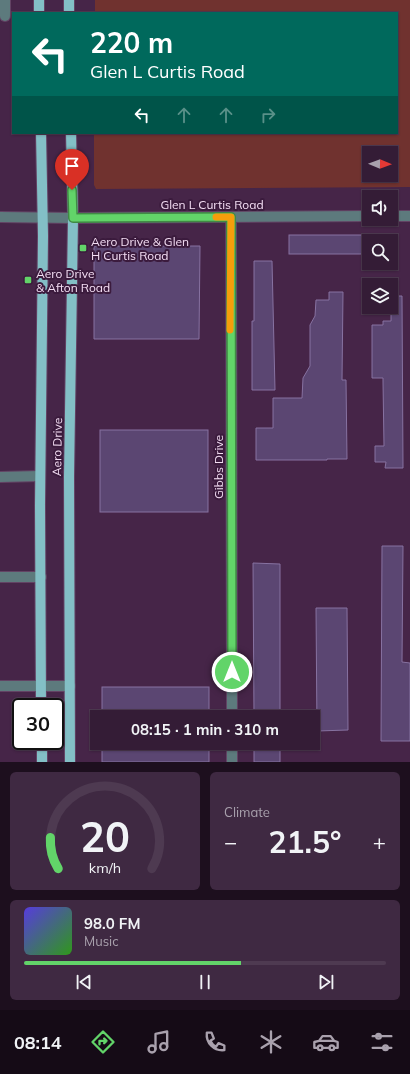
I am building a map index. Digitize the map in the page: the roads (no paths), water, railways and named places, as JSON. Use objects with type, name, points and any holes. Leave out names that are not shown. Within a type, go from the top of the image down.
[{"type":"main road","points":[[39,0],[39,12]]},
{"type":"main road","points":[[69,0],[69,12]]},
{"type":"main road","name":"Aero Drive","points":[[41,134],[43,236],[40,476],[41,698]]},
{"type":"main road","name":"Aero Drive","points":[[70,762],[69,477],[73,218],[71,134]]},
{"type":"main road","points":[[42,750],[42,762]]},
{"type":"street","points":[[3,13],[5,0]]},
{"type":"street","name":"Glen L Curtis Road","points":[[0,217],[362,216]]},
{"type":"street","points":[[398,216],[410,216]]},
{"type":"street","name":"Gibbs Drive","points":[[231,217],[232,710]]},
{"type":"street","points":[[0,477],[40,476]]},
{"type":"street","points":[[0,577],[41,577]]},
{"type":"street","points":[[0,686],[70,686]]},
{"type":"street","points":[[232,750],[232,762]]},
{"type":"place","name":"Aero Drive & Glen H Curtis Road","points":[[83,248]]},
{"type":"place","name":"Aero Drive & Afton Road","points":[[28,280]]}]
